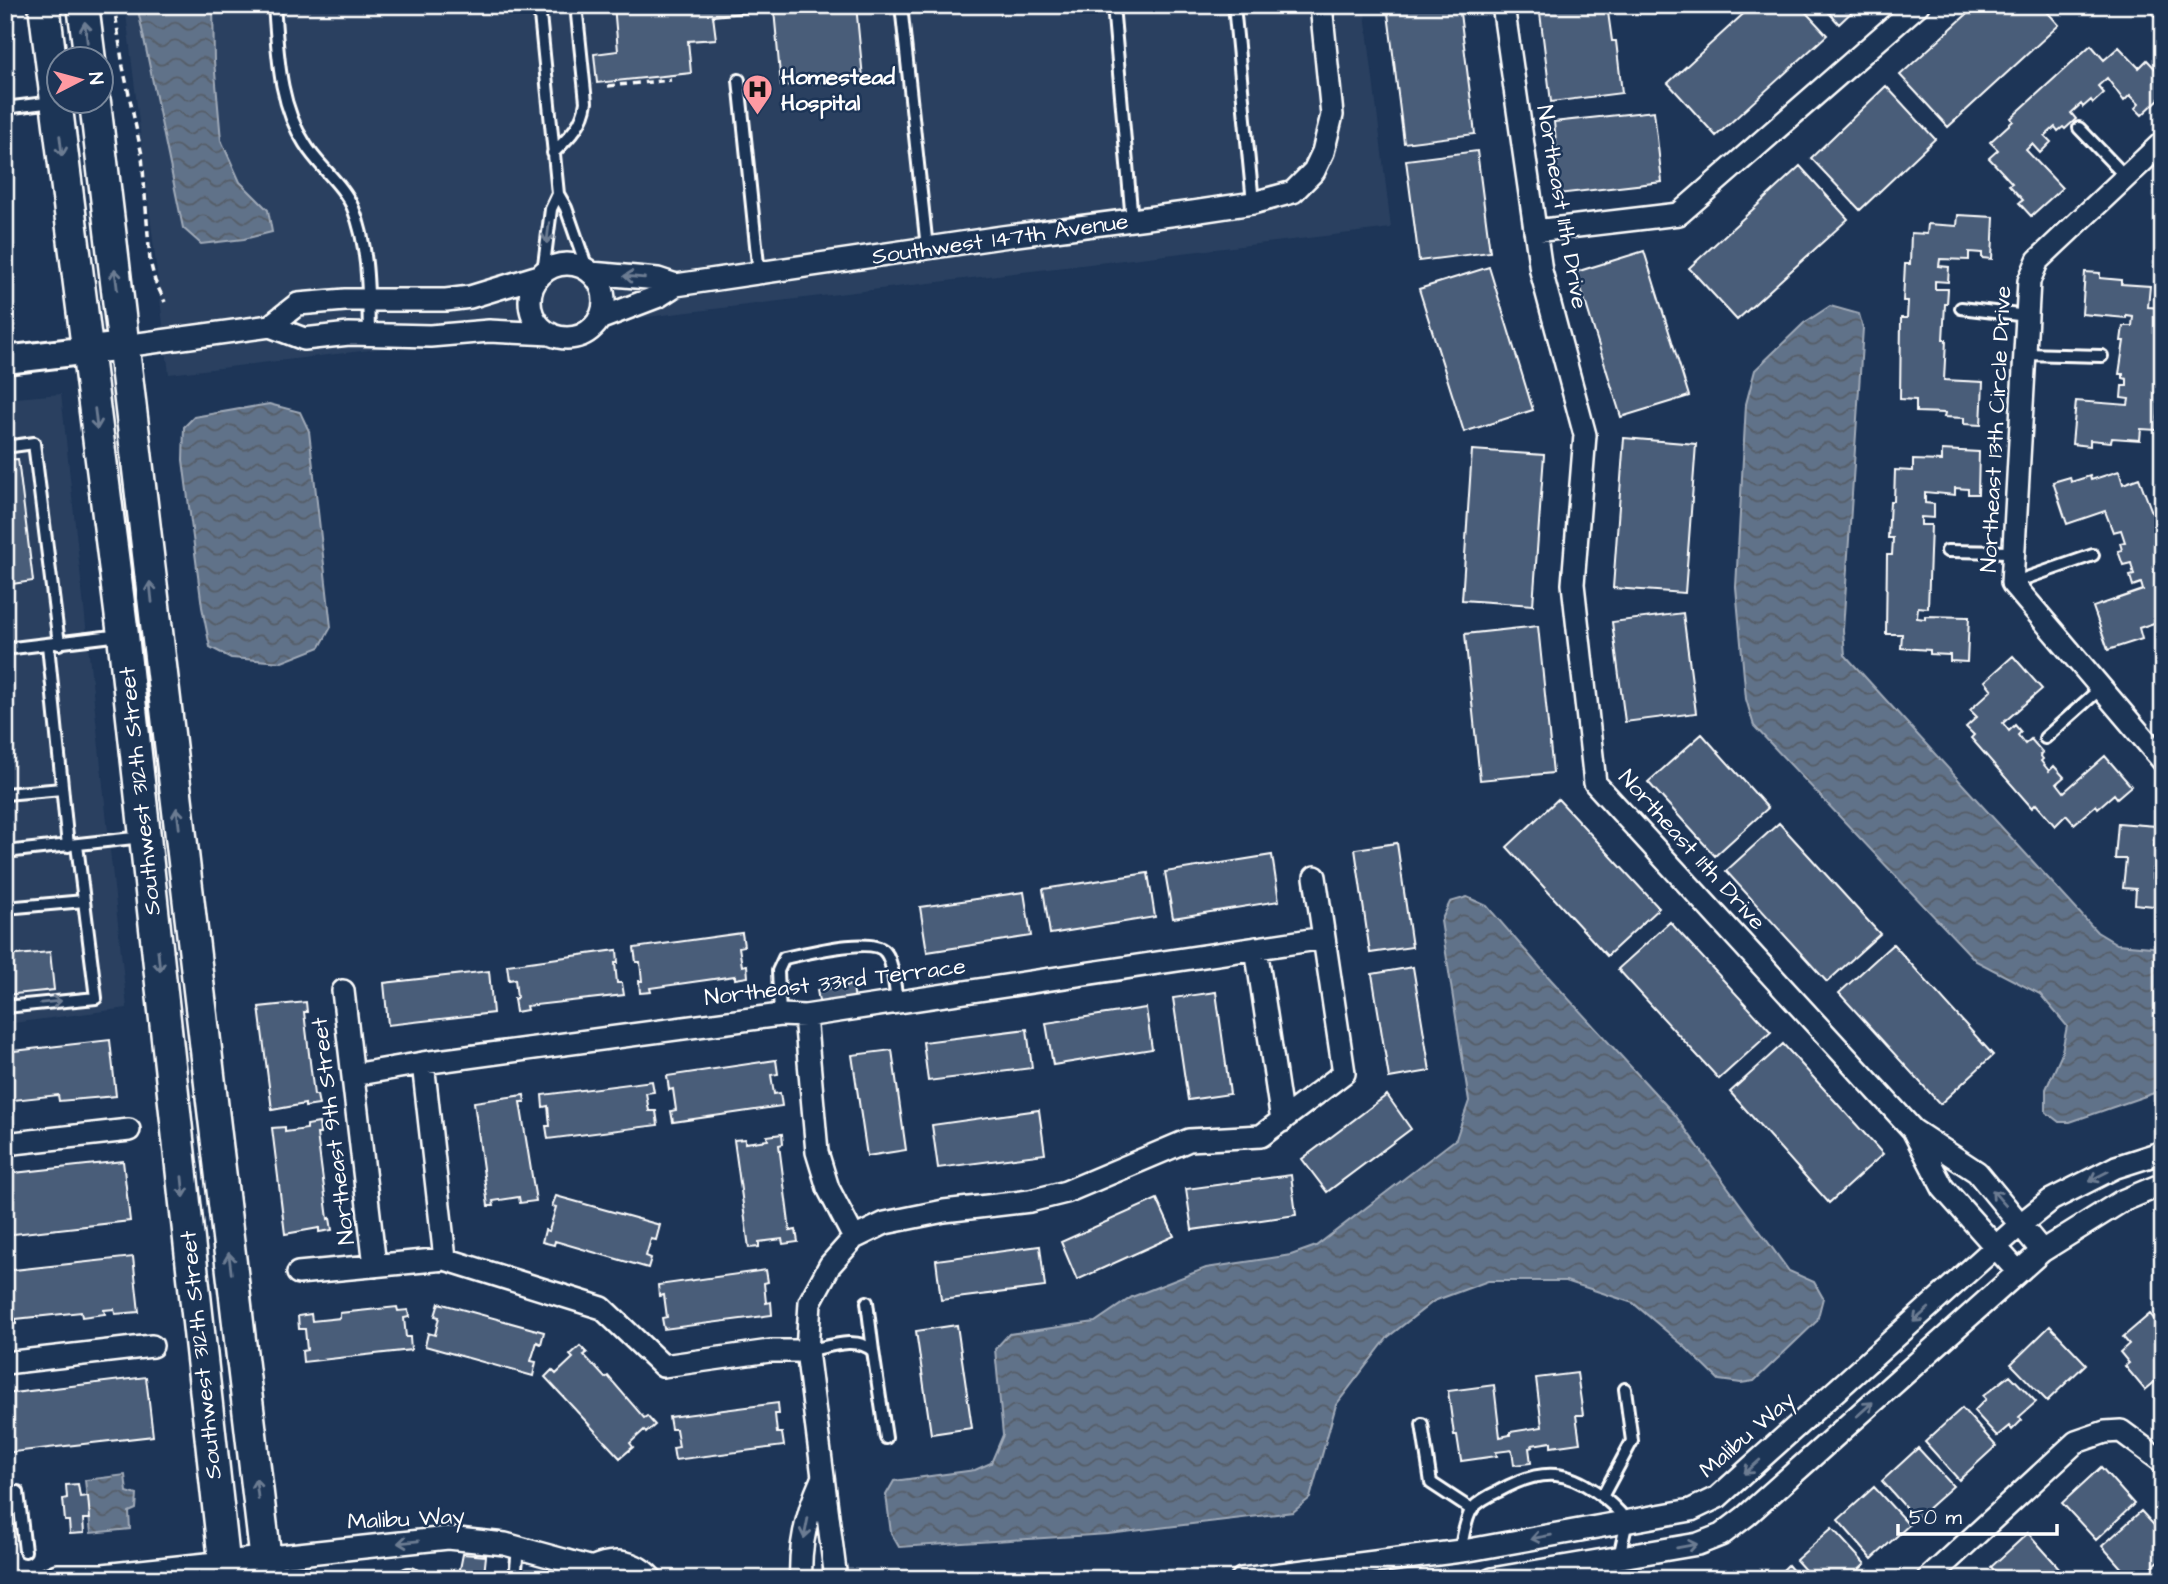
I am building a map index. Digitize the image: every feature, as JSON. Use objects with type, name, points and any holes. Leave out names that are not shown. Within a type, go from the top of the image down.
[{"type":"main road","name":"Southwest 312th Street","points":[[44,5],[49,46]]},
{"type":"main road","points":[[83,5],[88,46]]},
{"type":"main road","name":"Southwest 312th Street","points":[[58,116],[123,635],[225,1570]]},
{"type":"main road","name":"Southwest 312th Street","points":[[97,116],[267,1568]]},
{"type":"main road","points":[[145,837],[156,838],[167,864],[192,1068],[211,1101]]},
{"type":"street","name":"Southwest 147th Avenue","points":[[599,319],[659,296],[676,285],[1253,203],[1293,192],[1314,171],[1324,152],[1332,115],[1321,5]]},
{"type":"street","name":"Northeast 11th Drive","points":[[1503,5],[1541,271],[1585,435],[1573,584],[1595,783],[1913,1130],[1977,1172],[2042,1251]]},
{"type":"street","points":[[1535,231],[1679,214],[1918,5]]},
{"type":"street","name":"Northeast 13th Circle Drive","points":[[2163,142],[2038,260],[2029,281],[2012,583],[2163,761]]},
{"type":"street","points":[[270,326],[298,304],[368,299],[446,300],[470,297],[541,274],[551,267],[570,264],[590,272],[601,289],[603,298],[599,319],[588,331],[560,337],[543,329],[532,313],[531,293],[541,274]]},
{"type":"street","name":"Southwest 147th Avenue","points":[[590,272],[658,279],[676,285]]},
{"type":"street","points":[[5,360],[270,326],[303,339],[369,334],[430,336],[489,331],[551,334]]},
{"type":"street","points":[[836,1579],[807,1351],[810,1302],[830,1265],[854,1238],[885,1223],[944,1211],[1030,1201],[1066,1192],[1189,1140],[1261,1136],[1344,1073],[1315,877]]},
{"type":"street","name":"Northeast 33rd Terrace","points":[[353,1075],[780,1015],[805,1016],[1324,938]]},
{"type":"street","points":[[1256,948],[1282,1121]]},
{"type":"street","name":"Northeast 9th Street","points":[[343,991],[375,1266]]},
{"type":"street","points":[[805,1016],[817,1152],[828,1188],[854,1238]]},
{"type":"street","points":[[424,1063],[445,1259]]},
{"type":"street","points":[[5,1144],[129,1130]]},
{"type":"street","name":"Northeast 11th Drive","points":[[1913,1130],[1943,1188],[2018,1272]]},
{"type":"street","name":"Malibu Way","points":[[1242,1579],[1335,1573],[1691,1510],[1718,1497],[2021,1224],[2052,1200],[2116,1167],[2163,1152]]},
{"type":"street","points":[[1492,1579],[1698,1544],[1721,1535],[1746,1516],[2042,1251],[2122,1201],[2163,1184]]},
{"type":"street","points":[[298,1273],[445,1259],[602,1308],[663,1366],[770,1351],[807,1351]]},
{"type":"street","points":[[5,1363],[152,1346]]},
{"type":"street","points":[[1932,1577],[2076,1442],[2105,1432],[2121,1430],[2163,1462]]},
{"type":"street","points":[[801,1579],[800,1563],[811,1504],[822,1479]]},
{"type":"street","name":"Malibu Way","points":[[48,1579],[57,1575],[99,1577],[267,1568],[448,1538],[517,1548],[582,1573],[615,1561],[628,1563],[640,1568],[652,1579]]},
{"type":"lane","points":[[274,5],[281,82],[288,109],[304,144],[351,204],[363,239],[369,334]]},
{"type":"lane","points":[[539,5],[558,194],[590,272]]},
{"type":"lane","points":[[553,153],[579,126],[584,116],[586,102],[576,5]]},
{"type":"lane","points":[[901,5],[927,248]]},
{"type":"lane","points":[[1113,5],[1132,221]]},
{"type":"lane","points":[[1234,5],[1253,203]]},
{"type":"lane","points":[[738,80],[759,274]]},
{"type":"lane","points":[[5,108],[46,103]]},
{"type":"lane","points":[[2079,128],[2126,177]]},
{"type":"lane","points":[[541,274],[551,209],[558,194]]},
{"type":"lane","points":[[1961,308],[2027,316]]},
{"type":"lane","points":[[2024,354],[2102,356]]},
{"type":"lane","points":[[5,446],[33,443],[54,644],[62,789],[84,901],[96,998],[5,1007]]},
{"type":"lane","points":[[1947,551],[2013,552]]},
{"type":"lane","points":[[2012,583],[2093,555]]},
{"type":"lane","points":[[5,649],[123,635]]},
{"type":"lane","points":[[2045,738],[2101,688]]},
{"type":"lane","points":[[5,793],[62,789]]},
{"type":"lane","points":[[5,852],[145,837]]},
{"type":"lane","points":[[5,908],[84,901]]},
{"type":"lane","points":[[780,1015],[778,971],[784,958],[866,944],[880,946],[888,954],[897,1002]]},
{"type":"lane","points":[[867,1302],[886,1438]]},
{"type":"lane","points":[[807,1351],[856,1342],[865,1344],[873,1351]]},
{"type":"lane","points":[[1602,1497],[1632,1441],[1625,1389]]},
{"type":"lane","points":[[1422,1424],[1431,1483],[1472,1510]]},
{"type":"lane","points":[[1460,1551],[1472,1510],[1489,1496],[1512,1484],[1555,1475],[1577,1482],[1602,1497],[1627,1521],[1619,1557]]},
{"type":"lane","points":[[5,1493],[18,1492],[25,1551]]},
{"type":"lane","points":[[515,1579],[517,1548]]},
{"type":"path","points":[[114,5],[123,67],[142,155],[150,261],[155,281],[165,302]]},
{"type":"path","points":[[608,86],[671,80]]},
{"type":"shaded area","name":"Homestead Hospital","points":[[125,5],[1364,5],[1391,228],[169,374]]},
{"type":"shaded area","points":[[61,394],[127,1008],[5,1024],[5,399]]},
{"type":"water","points":[[137,5],[213,5],[214,61],[221,140],[240,182],[268,210],[272,232],[244,239],[201,244],[183,228]]},
{"type":"water","points":[[1830,306],[1859,314],[1863,328],[1843,630],[1845,655],[2097,932],[2117,944],[2163,948],[2163,1090],[2070,1122],[2059,1122],[2046,1112],[2046,1089],[2061,1056],[2067,1026],[2040,994],[1976,961],[1754,726],[1746,699],[1736,587],[1746,404],[1755,370],[1804,323]]},
{"type":"water","points":[[269,404],[300,412],[309,431],[331,627],[320,647],[282,662],[231,658],[210,647],[202,607],[183,460],[184,427],[194,417]]},
{"type":"water","points":[[1467,897],[1487,906],[1675,1115],[1789,1271],[1814,1282],[1823,1298],[1817,1321],[1754,1381],[1741,1383],[1719,1380],[1633,1303],[1566,1281],[1488,1281],[1434,1301],[1388,1337],[1336,1405],[1310,1498],[1293,1512],[1108,1534],[899,1547],[891,1533],[886,1495],[894,1481],[975,1470],[991,1463],[1003,1435],[995,1349],[1009,1334],[1095,1322],[1132,1297],[1206,1268],[1291,1255],[1316,1246],[1456,1139],[1469,1101],[1441,921],[1450,902]]},
{"type":"water","points":[[125,1475],[127,1492],[137,1495],[136,1509],[129,1512],[130,1529],[91,1533],[85,1480]]},
{"type":"building","name":"Homestead Hospital","points":[[614,5],[856,5],[863,78],[781,86],[774,10],[713,16],[716,39],[688,41],[691,73],[597,83],[594,54],[618,51]]},
{"type":"building","points":[[1387,5],[1459,5],[1475,134],[1404,143]]},
{"type":"building","points":[[1539,5],[1607,5],[1612,41],[1616,41],[1622,93],[1551,102]]},
{"type":"building","points":[[1753,5],[1799,5],[1827,35],[1716,136],[1668,83]]},
{"type":"building","points":[[1822,5],[1859,5],[1839,24]]},
{"type":"building","points":[[1977,5],[2041,5],[2059,25],[1948,127],[1900,75]]},
{"type":"building","points":[[2144,5],[2163,5],[2163,25]]},
{"type":"building","points":[[2091,45],[2104,60],[2119,47],[2139,68],[2147,60],[2163,77],[2163,95],[2142,115],[2135,108],[2139,104],[2130,95],[2124,101],[2107,78],[2098,86],[2104,93],[2093,103],[2091,100],[2083,107],[2081,104],[2071,113],[2076,119],[2065,129],[2063,127],[2058,131],[2055,127],[2045,136],[2051,142],[2040,153],[2032,144],[2026,150],[2062,188],[2031,216],[2019,203],[2023,200],[2009,185],[2012,183],[1989,158],[1998,150],[1990,142],[2013,121],[2011,118]]},
{"type":"building","points":[[1886,86],[1935,139],[1860,210],[1811,158]]},
{"type":"building","points":[[1654,111],[1662,182],[1558,194],[1554,161],[1558,161],[1554,122]]},
{"type":"building","points":[[1477,151],[1490,252],[1419,261],[1406,160]]},
{"type":"building","points":[[1800,166],[1848,219],[1737,320],[1689,268]]},
{"type":"building","points":[[1958,215],[1994,217],[1992,259],[1982,258],[1982,253],[1969,252],[1969,260],[1940,259],[1939,266],[1949,267],[1948,282],[1935,281],[1935,289],[1948,289],[1943,340],[1946,340],[1944,380],[1983,382],[1981,425],[1964,424],[1964,418],[1944,417],[1945,413],[1916,412],[1916,400],[1900,399],[1901,318],[1907,318],[1908,301],[1903,301],[1905,264],[1910,264],[1911,233],[1927,234],[1928,224],[1957,226]]},
{"type":"building","points":[[1644,251],[1689,396],[1621,417],[1576,272]]},
{"type":"building","points":[[1489,267],[1533,410],[1464,432],[1419,289]]},
{"type":"building","points":[[2085,272],[2100,273],[2100,278],[2121,280],[2121,284],[2150,286],[2148,307],[2163,308],[2163,386],[2162,399],[2159,399],[2157,430],[2141,429],[2140,440],[2112,438],[2111,442],[2090,440],[2090,446],[2072,444],[2076,401],[2128,405],[2129,399],[2121,398],[2122,386],[2127,386],[2127,379],[2123,378],[2123,374],[2119,374],[2124,341],[2121,341],[2123,326],[2132,326],[2133,316],[2126,315],[2126,318],[2082,314]]},
{"type":"building","points":[[1624,438],[1696,444],[1685,593],[1613,588]]},
{"type":"building","points":[[1472,450],[1544,455],[1533,605],[1462,600]]},
{"type":"building","points":[[1942,450],[1979,452],[1978,494],[1968,494],[1968,489],[1955,488],[1955,495],[1925,492],[1925,503],[1934,504],[1934,518],[1921,517],[1921,525],[1931,525],[1928,608],[1918,607],[1917,618],[1969,617],[1967,662],[1950,661],[1950,655],[1930,654],[1930,650],[1901,648],[1902,634],[1886,634],[1887,555],[1892,555],[1893,538],[1888,538],[1890,501],[1894,501],[1895,470],[1913,471],[1913,460],[1942,461]]},
{"type":"building","points":[[18,459],[33,581],[5,585],[5,460]]},
{"type":"building","points":[[2119,471],[2123,484],[2139,478],[2163,541],[2163,598],[2160,599],[2163,620],[2139,628],[2142,639],[2108,650],[2093,607],[2143,590],[2141,583],[2133,586],[2130,576],[2134,575],[2131,563],[2123,565],[2118,551],[2122,550],[2120,543],[2125,542],[2121,530],[2113,532],[2105,511],[2067,524],[2053,482],[2070,477],[2071,482],[2090,476],[2091,480]]},
{"type":"building","points":[[1683,613],[1696,713],[1625,722],[1612,622]]},
{"type":"building","points":[[1538,626],[1553,773],[1480,780],[1465,634]]},
{"type":"building","points":[[2013,656],[2042,689],[2003,723],[2009,731],[2015,725],[2025,744],[2031,739],[2043,753],[2040,755],[2043,759],[2041,761],[2049,771],[2054,766],[2064,777],[2057,783],[2064,792],[2105,756],[2131,786],[2117,798],[2114,794],[2098,808],[2096,805],[2074,824],[2066,815],[2055,826],[2036,804],[2032,808],[1971,738],[1974,735],[1966,727],[1977,717],[1970,710],[1992,690],[1985,681]]},
{"type":"building","points":[[1702,734],[1768,808],[1715,856],[1648,782]]},
{"type":"building","points":[[1558,799],[1659,908],[1607,956],[1507,847]]},
{"type":"building","points":[[1779,823],[1880,934],[1827,982],[1726,871]]},
{"type":"building","points":[[2118,823],[2156,826],[2154,847],[2159,848],[2157,869],[2153,869],[2153,878],[2163,879],[2163,907],[2135,904],[2136,889],[2123,888],[2126,859],[2115,859]]},
{"type":"building","points":[[1397,843],[1412,947],[1370,953],[1355,849]]},
{"type":"building","points":[[1272,855],[1279,901],[1173,918],[1165,872]]},
{"type":"building","points":[[1148,873],[1155,917],[1050,934],[1043,889]]},
{"type":"building","points":[[1024,892],[1031,936],[927,952],[920,907]]},
{"type":"building","points":[[1670,922],[1771,1032],[1719,1079],[1618,969]]},
{"type":"building","points":[[742,933],[744,946],[739,947],[742,966],[747,965],[748,977],[735,979],[735,976],[650,988],[651,992],[640,993],[640,962],[636,962],[634,948]]},
{"type":"building","points":[[1893,944],[1993,1055],[1940,1104],[1839,993]]},
{"type":"building","points":[[617,950],[617,983],[622,983],[624,995],[526,1006],[527,1010],[516,1012],[515,979],[509,980],[507,965]]},
{"type":"building","points":[[50,952],[54,990],[5,995],[5,956]]},
{"type":"building","points":[[1413,967],[1430,1071],[1389,1078],[1372,974]]},
{"type":"building","points":[[489,971],[493,1013],[388,1025],[384,983]]},
{"type":"building","points":[[853,985],[855,1002],[820,1007],[817,990]]},
{"type":"building","points":[[1216,992],[1230,1094],[1188,1100],[1173,998]]},
{"type":"building","points":[[306,1002],[307,1012],[304,1012],[314,1095],[317,1095],[319,1105],[305,1107],[305,1104],[272,1110],[259,1007]]},
{"type":"building","points":[[1146,1008],[1152,1049],[1053,1065],[1046,1023]]},
{"type":"building","points":[[1027,1029],[1032,1068],[928,1081],[923,1042]]},
{"type":"building","points":[[110,1040],[116,1096],[59,1101],[58,1095],[5,1101],[5,1052]]},
{"type":"building","points":[[1783,1044],[1883,1154],[1829,1203],[1730,1092]]},
{"type":"building","points":[[892,1050],[906,1150],[867,1156],[852,1055]]},
{"type":"building","points":[[776,1060],[778,1074],[771,1075],[774,1094],[780,1093],[782,1106],[673,1122],[671,1111],[676,1110],[673,1089],[669,1090],[667,1076]]},
{"type":"building","points":[[652,1081],[654,1092],[646,1093],[649,1111],[656,1111],[658,1125],[548,1139],[548,1106],[543,1107],[542,1095]]},
{"type":"building","points":[[524,1095],[525,1102],[520,1102],[536,1201],[520,1203],[519,1197],[493,1201],[494,1206],[488,1206],[474,1102]]},
{"type":"building","points":[[1387,1095],[1411,1129],[1327,1192],[1302,1159]]},
{"type":"building","points":[[1039,1110],[1045,1154],[938,1168],[932,1125]]},
{"type":"building","points":[[319,1123],[320,1134],[317,1134],[328,1219],[330,1218],[332,1230],[319,1232],[319,1228],[285,1234],[272,1128],[285,1127],[285,1132],[307,1129],[307,1125]]},
{"type":"building","points":[[782,1134],[783,1144],[779,1145],[790,1231],[796,1230],[798,1242],[783,1244],[782,1239],[759,1242],[759,1247],[749,1248],[734,1140],[745,1139],[745,1143],[768,1140],[767,1136]]},
{"type":"building","points":[[123,1161],[130,1221],[5,1235],[5,1174]]},
{"type":"building","points":[[1291,1175],[1296,1215],[1192,1230],[1186,1189]]},
{"type":"building","points":[[556,1196],[660,1225],[656,1240],[651,1239],[646,1256],[651,1258],[648,1268],[555,1241],[554,1245],[542,1242],[545,1230],[549,1231],[556,1207],[552,1206]]},
{"type":"building","points":[[1157,1199],[1174,1236],[1077,1280],[1061,1242]]},
{"type":"building","points":[[1040,1246],[1045,1287],[941,1300],[936,1260]]},
{"type":"building","points":[[133,1257],[139,1312],[115,1314],[114,1309],[104,1310],[105,1314],[82,1317],[81,1312],[16,1319],[16,1324],[5,1325],[5,1271]]},
{"type":"building","points":[[766,1270],[766,1303],[771,1302],[772,1315],[664,1329],[662,1318],[667,1317],[664,1295],[659,1296],[658,1285]]},
{"type":"building","points":[[439,1303],[544,1332],[541,1344],[537,1342],[531,1361],[536,1362],[533,1376],[425,1346],[428,1333],[435,1335],[439,1317],[435,1316]]},
{"type":"building","points":[[397,1307],[398,1311],[408,1310],[409,1317],[404,1318],[406,1337],[410,1337],[411,1350],[303,1362],[302,1351],[307,1350],[305,1329],[299,1329],[298,1316],[311,1314],[312,1321],[340,1318],[340,1313]]},
{"type":"building","points":[[2150,1314],[2163,1329],[2163,1375],[2145,1390],[2125,1366],[2129,1363],[2120,1352],[2129,1344],[2123,1337]]},
{"type":"building","points":[[957,1325],[972,1428],[931,1434],[916,1331]]},
{"type":"building","points":[[2050,1326],[2086,1364],[2047,1401],[2011,1364]]},
{"type":"building","points":[[580,1346],[587,1353],[584,1355],[605,1378],[608,1376],[644,1418],[647,1416],[655,1425],[646,1433],[644,1430],[630,1443],[633,1447],[620,1458],[545,1377],[552,1370],[556,1374],[573,1358],[570,1355]]},
{"type":"building","points":[[1577,1373],[1583,1415],[1576,1415],[1580,1443],[1551,1447],[1551,1442],[1532,1445],[1533,1447],[1529,1448],[1531,1463],[1514,1465],[1512,1450],[1496,1452],[1497,1456],[1461,1461],[1457,1435],[1454,1435],[1448,1391],[1494,1385],[1500,1437],[1510,1435],[1510,1432],[1542,1427],[1536,1378]]},
{"type":"building","points":[[2010,1375],[2036,1402],[2019,1417],[2022,1420],[2012,1430],[2009,1426],[1997,1436],[1974,1411],[1986,1399],[1983,1396]]},
{"type":"building","points":[[146,1377],[153,1436],[5,1453],[5,1394]]},
{"type":"building","points":[[778,1403],[779,1414],[775,1414],[777,1433],[782,1433],[784,1446],[675,1460],[673,1448],[679,1447],[676,1429],[671,1429],[669,1417]]},
{"type":"building","points":[[1962,1408],[1996,1446],[1959,1480],[1925,1442]]},
{"type":"building","points":[[1918,1448],[1953,1486],[1916,1519],[1882,1481]]},
{"type":"building","points":[[2101,1467],[2134,1504],[2096,1540],[2062,1503]]},
{"type":"building","points":[[78,1484],[80,1497],[88,1496],[90,1519],[83,1519],[84,1533],[70,1534],[69,1521],[65,1521],[63,1499],[67,1498],[66,1485]]},
{"type":"building","points":[[1874,1487],[1909,1525],[1872,1559],[1838,1520]]},
{"type":"building","points":[[2141,1511],[2163,1535],[2163,1557],[2139,1579],[2131,1579],[2102,1546]]},
{"type":"building","points":[[1832,1528],[1865,1564],[1849,1579],[1813,1579],[1796,1560]]},
{"type":"building","points":[[2028,1533],[2061,1570],[2051,1579],[2002,1579],[1991,1567]]},
{"type":"building","points":[[463,1554],[486,1556],[484,1575],[473,1574],[473,1579],[458,1579]]},
{"type":"building","points":[[1788,1565],[1800,1579],[1774,1579]]},
{"type":"place","name":"Homestead Hospital","points":[[758,117]]}]
